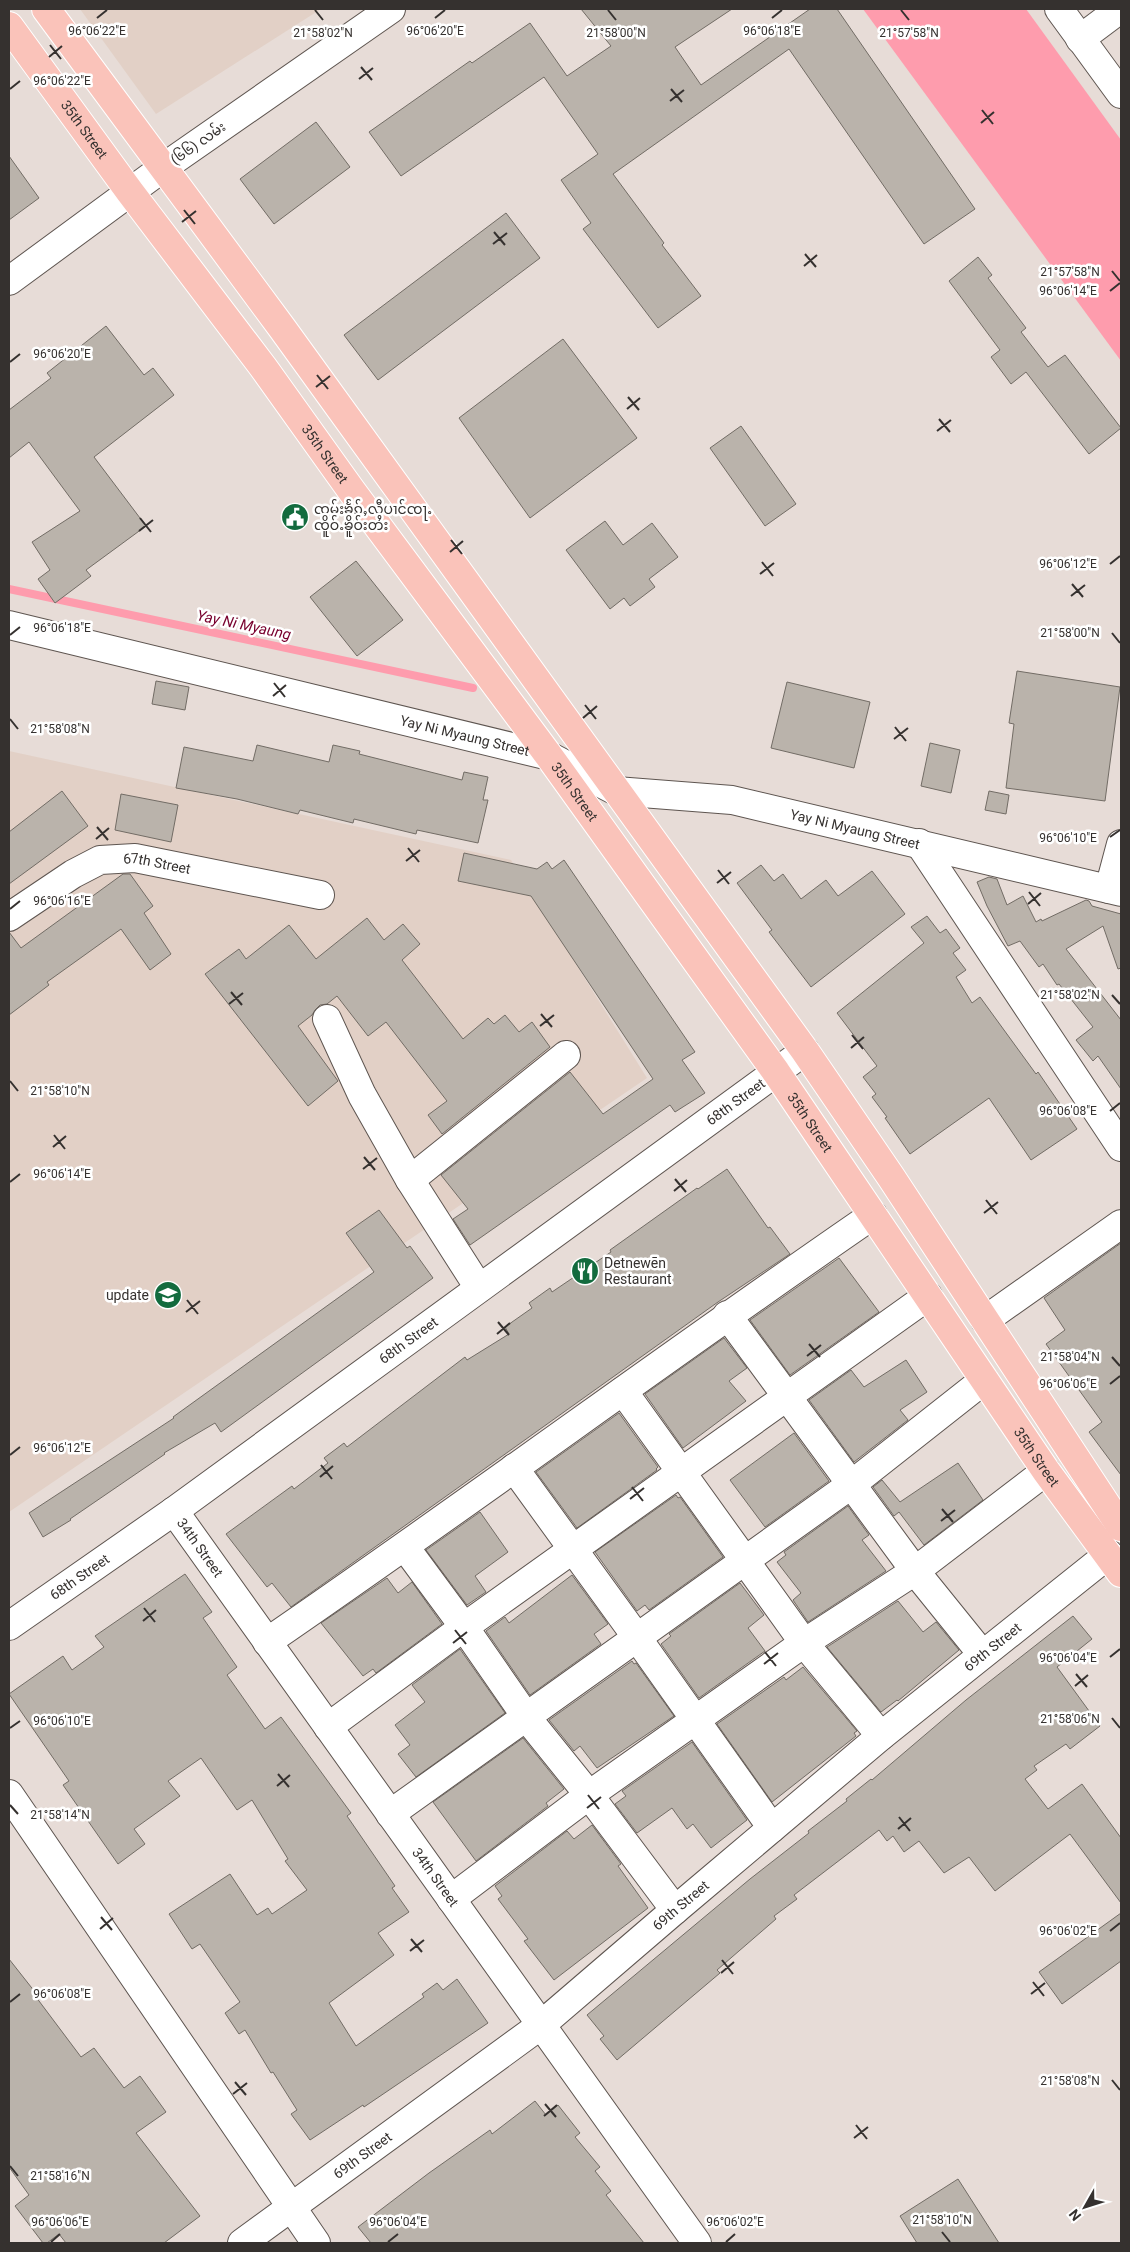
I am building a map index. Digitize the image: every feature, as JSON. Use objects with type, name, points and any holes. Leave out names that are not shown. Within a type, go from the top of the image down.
[{"type":"main road","points":[[46,9],[384,468],[805,1051],[1121,1527]]},
{"type":"main road","name":"35th Street","points":[[9,26],[130,192],[263,366],[351,490],[549,756],[776,1072],[1046,1471],[1115,1564]]},
{"type":"main road","points":[[351,490],[384,468]]},
{"type":"street","name":"(၆၆) လမ်း","points":[[9,281],[164,167],[391,9]]},
{"type":"street","points":[[1060,9],[1121,94]]},
{"type":"street","points":[[1080,39],[1120,9]]},
{"type":"street","name":"Yay Ni Myaung Street","points":[[9,626],[549,756],[616,791],[732,800],[1115,891]]},
{"type":"street","points":[[919,843],[1121,1148]]},
{"type":"street","points":[[1115,891],[1121,844]]},
{"type":"street","name":"67th Street","points":[[9,917],[73,874],[100,860],[135,858],[320,895]]},
{"type":"street","points":[[327,1019],[362,1094],[410,1180],[479,1288]]},
{"type":"street","name":"68th Street","points":[[9,1626],[174,1511],[805,1051]]},
{"type":"street","points":[[410,1180],[566,1055]]},
{"type":"street","points":[[268,1642],[405,1547],[727,1315],[873,1215]]},
{"type":"street","points":[[985,1320],[1121,1224]]},
{"type":"street","points":[[328,1727],[464,1627],[928,1296]]},
{"type":"street","points":[[727,1315],[915,1571],[982,1654]]},
{"type":"street","points":[[390,1814],[527,1718],[852,1484],[984,1380]]},
{"type":"street","points":[[623,1391],[804,1643],[881,1736]]},
{"type":"street","points":[[514,1468],[638,1638],[772,1828]]},
{"type":"street","points":[[451,1899],[589,1794],[804,1643],[915,1571],[1046,1471]]},
{"type":"street","name":"34th Street","points":[[174,1511],[697,2243]]},
{"type":"street","points":[[405,1547],[464,1627],[527,1718],[589,1794],[675,1910]]},
{"type":"street","name":"69th Street","points":[[242,2243],[541,2026],[881,1736],[982,1654],[1115,1564]]},
{"type":"street","points":[[9,1794],[316,2243]]},
{"type":"shaded area","points":[[80,9],[321,9],[156,114]]},
{"type":"shaded area","points":[[863,9],[1026,9],[1121,140],[1121,361]]},
{"type":"shaded area","name":"update","points":[[9,751],[511,860],[647,1078],[9,1512]]},
{"type":"building","points":[[581,9],[732,9],[675,47],[701,85],[810,9],[837,9],[975,209],[924,244],[789,49],[613,174],[664,243],[662,245],[701,296],[658,328],[583,229],[591,223],[561,180],[598,154],[544,77],[401,176],[369,132],[470,61],[472,63],[530,23],[567,76],[611,46]]},
{"type":"building","points":[[316,122],[350,167],[274,224],[240,179]]},
{"type":"building","points":[[9,156],[39,198],[9,220]]},
{"type":"building","points":[[506,213],[540,258],[378,380],[344,335]]},
{"type":"building","points":[[978,257],[992,275],[988,278],[1026,328],[1021,332],[1048,367],[1065,355],[1121,428],[1089,454],[1026,372],[1011,384],[991,357],[1000,350],[949,281]]},
{"type":"building","points":[[106,326],[144,375],[153,368],[174,395],[94,457],[146,526],[86,570],[91,576],[55,603],[38,579],[50,570],[32,542],[80,511],[29,442],[9,458],[9,410],[51,378],[47,373]]},
{"type":"building","points":[[563,339],[637,438],[530,518],[459,418]]},
{"type":"building","points":[[741,426],[796,504],[765,526],[710,448]]},
{"type":"building","points":[[605,521],[623,545],[652,523],[678,557],[649,579],[655,587],[630,606],[624,598],[610,609],[566,550]]},
{"type":"building","points":[[356,561],[403,620],[357,656],[310,597]]},
{"type":"building","points":[[1017,671],[1120,687],[1105,801],[1006,788],[1014,724],[1009,723]]},
{"type":"building","points":[[156,681],[189,687],[185,710],[152,704]]},
{"type":"building","points":[[787,682],[870,702],[854,768],[771,748]]},
{"type":"building","points":[[930,743],[960,750],[951,793],[921,786]]},
{"type":"building","points":[[257,745],[329,762],[333,745],[360,751],[359,754],[462,780],[464,772],[488,777],[483,800],[488,800],[478,843],[417,830],[416,834],[354,819],[353,823],[300,810],[298,814],[237,799],[176,788],[184,747],[253,761]]},
{"type":"building","points":[[62,791],[88,826],[9,884],[9,832]]},
{"type":"building","points":[[989,791],[1009,795],[1006,814],[985,810]]},
{"type":"building","points":[[121,794],[178,805],[171,842],[115,830]]},
{"type":"building","points":[[464,853],[537,869],[547,862],[552,869],[564,860],[695,1052],[682,1060],[705,1093],[675,1112],[670,1105],[470,1245],[453,1219],[468,1209],[441,1175],[570,1072],[603,1114],[653,1079],[531,896],[458,881]]},
{"type":"building","points":[[761,865],[774,881],[783,874],[801,899],[826,880],[838,896],[872,871],[905,914],[811,987],[769,932],[772,930],[737,883]]},
{"type":"building","points":[[123,874],[130,874],[153,906],[144,913],[171,954],[150,970],[121,929],[47,982],[49,985],[9,1015],[9,932],[21,948]]},
{"type":"building","points":[[989,877],[997,879],[1007,905],[1023,896],[1036,922],[1041,919],[1042,921],[1086,900],[1092,906],[1121,914],[1121,968],[1118,969],[1103,926],[1066,949],[1121,1020],[1121,1089],[1098,1056],[1093,1061],[1076,1040],[1093,1027],[1059,984],[1057,985],[1043,964],[1039,967],[1020,941],[1008,946],[977,882]]},
{"type":"building","points":[[927,916],[940,933],[946,929],[960,948],[953,953],[966,970],[956,977],[972,1003],[980,997],[1036,1074],[1038,1072],[1077,1129],[1031,1160],[989,1098],[910,1154],[872,1097],[876,1094],[863,1077],[877,1066],[837,1013],[924,943],[911,927]]},
{"type":"building","points":[[367,918],[384,940],[403,924],[420,944],[402,960],[463,1039],[488,1018],[494,1024],[505,1015],[519,1032],[532,1022],[550,1047],[442,1134],[428,1115],[447,1101],[386,1022],[368,1036],[337,996],[327,1004],[320,1005],[312,1015],[298,1026],[338,1081],[308,1106],[205,974],[239,949],[246,959],[289,925],[316,959]]},
{"type":"building","points":[[727,1169],[768,1228],[770,1227],[790,1254],[718,1302],[291,1607],[272,1583],[267,1587],[226,1534],[292,1486],[294,1489],[328,1463],[324,1458],[344,1443],[347,1447],[465,1357],[467,1360],[509,1334],[505,1327],[532,1308],[529,1303],[550,1288],[552,1292],[611,1252],[610,1250],[697,1188]]},
{"type":"building","points":[[379,1210],[407,1248],[410,1246],[433,1278],[221,1432],[215,1423],[164,1453],[71,1520],[43,1537],[29,1513],[174,1418],[374,1272],[346,1233]]},
{"type":"building","points":[[1121,1243],[1121,1475],[1089,1432],[1102,1422],[1046,1344],[1065,1330],[1044,1298]]},
{"type":"building","points":[[839,1258],[879,1312],[790,1375],[750,1320]]},
{"type":"building","points":[[724,1338],[747,1368],[729,1381],[746,1401],[683,1448],[645,1394]]},
{"type":"building","points":[[906,1360],[927,1392],[900,1410],[908,1420],[854,1462],[809,1400],[851,1370],[864,1387]]},
{"type":"building","points":[[619,1413],[658,1467],[657,1470],[577,1528],[536,1472]]},
{"type":"building","points":[[794,1433],[829,1481],[765,1527],[730,1480]]},
{"type":"building","points":[[958,1463],[983,1500],[924,1545],[899,1512],[894,1516],[873,1487],[882,1480],[900,1502]]},
{"type":"building","points":[[676,1495],[678,1498],[680,1497],[723,1557],[649,1610],[645,1605],[637,1611],[595,1552]]},
{"type":"building","points":[[848,1506],[869,1535],[862,1540],[886,1571],[808,1622],[793,1600],[801,1593],[777,1562],[786,1555],[784,1552]]},
{"type":"building","points":[[480,1512],[508,1552],[475,1576],[486,1592],[467,1605],[426,1550]]},
{"type":"building","points":[[185,1574],[212,1612],[203,1618],[237,1667],[227,1675],[265,1729],[281,1717],[351,1813],[347,1816],[395,1886],[392,1888],[409,1912],[378,1933],[394,1955],[329,2003],[356,2046],[424,1997],[422,1994],[437,1983],[443,1990],[457,1979],[488,2023],[364,2107],[363,2105],[310,2140],[291,2114],[297,2110],[273,2072],[271,2073],[245,2030],[239,2034],[225,2013],[240,2002],[200,1944],[192,1949],[169,1914],[230,1874],[257,1915],[268,1908],[272,1914],[307,1890],[285,1861],[288,1859],[252,1800],[237,1810],[201,1758],[168,1781],[180,1796],[134,1829],[145,1844],[118,1864],[63,1785],[69,1781],[9,1694],[63,1656],[72,1670],[104,1647],[95,1636]]},
{"type":"building","points":[[572,1575],[608,1624],[594,1634],[601,1644],[530,1695],[486,1631],[505,1617],[509,1623]]},
{"type":"building","points":[[387,1578],[398,1593],[412,1582],[442,1624],[376,1673],[373,1669],[363,1676],[321,1623]]},
{"type":"building","points":[[740,1583],[764,1615],[748,1628],[765,1651],[699,1698],[661,1644],[671,1636],[669,1634]]},
{"type":"building","points":[[898,1601],[923,1632],[936,1622],[959,1650],[898,1701],[881,1712],[827,1647]]},
{"type":"building","points":[[1073,1616],[1092,1639],[1057,1667],[1100,1726],[1070,1749],[1066,1744],[1034,1766],[1037,1770],[1025,1779],[1048,1809],[1082,1784],[1121,1838],[1121,1903],[1070,1834],[995,1891],[969,1857],[944,1873],[919,1841],[904,1852],[893,1836],[887,1841],[879,1830],[794,1895],[797,1899],[774,1916],[776,1919],[717,1970],[720,1973],[617,2060],[600,2039],[604,2036],[587,2015],[750,1879],[809,1833],[808,1831],[847,1801],[846,1799],[872,1780],[966,1700]]},
{"type":"building","points":[[460,1649],[505,1713],[416,1777],[398,1754],[410,1745],[395,1725],[425,1702],[412,1685]]},
{"type":"building","points":[[632,1661],[634,1664],[636,1663],[674,1716],[597,1768],[580,1746],[574,1751],[549,1720]]},
{"type":"building","points":[[803,1667],[857,1731],[854,1733],[856,1736],[772,1802],[717,1724],[784,1677],[786,1680]]},
{"type":"building","points":[[523,1738],[564,1789],[546,1803],[548,1806],[476,1861],[433,1802]]},
{"type":"building","points":[[692,1742],[747,1820],[711,1848],[693,1824],[687,1829],[672,1808],[637,1833],[615,1804],[626,1796],[622,1791]]},
{"type":"building","points":[[592,1825],[621,1864],[618,1866],[648,1908],[554,1980],[524,1941],[528,1939],[498,1899],[502,1896],[495,1886],[567,1831],[574,1839]]},
{"type":"building","points":[[1121,1913],[1121,1961],[1062,2004],[1039,1972]]},
{"type":"building","points":[[9,1959],[81,2057],[94,2048],[124,2088],[140,2076],[166,2112],[136,2133],[200,2216],[164,2243],[66,2243],[59,2234],[47,2243],[43,2243],[15,2206],[29,2195],[9,2167]]},
{"type":"building","points":[[535,2101],[546,2115],[558,2105],[580,2133],[575,2137],[600,2167],[595,2171],[611,2191],[606,2195],[644,2243],[371,2243],[358,2227],[429,2173],[490,2130],[492,2134]]},
{"type":"building","points":[[958,2179],[999,2243],[917,2243],[900,2216]]},
{"type":"waterway","name":"Yay Ni Myaung","points":[[9,589],[473,688]]},
{"type":"place","name":"ၸုမ်းၶႅၵ်ႇလီပၢင်ၸႃႉ ၸိူဝ်ႉၶိူဝ်းတႆး","points":[[295,517]]},
{"type":"place","name":"Detnewēn Restaurant","points":[[585,1271]]},
{"type":"place","name":"update","points":[[168,1295]]}]
